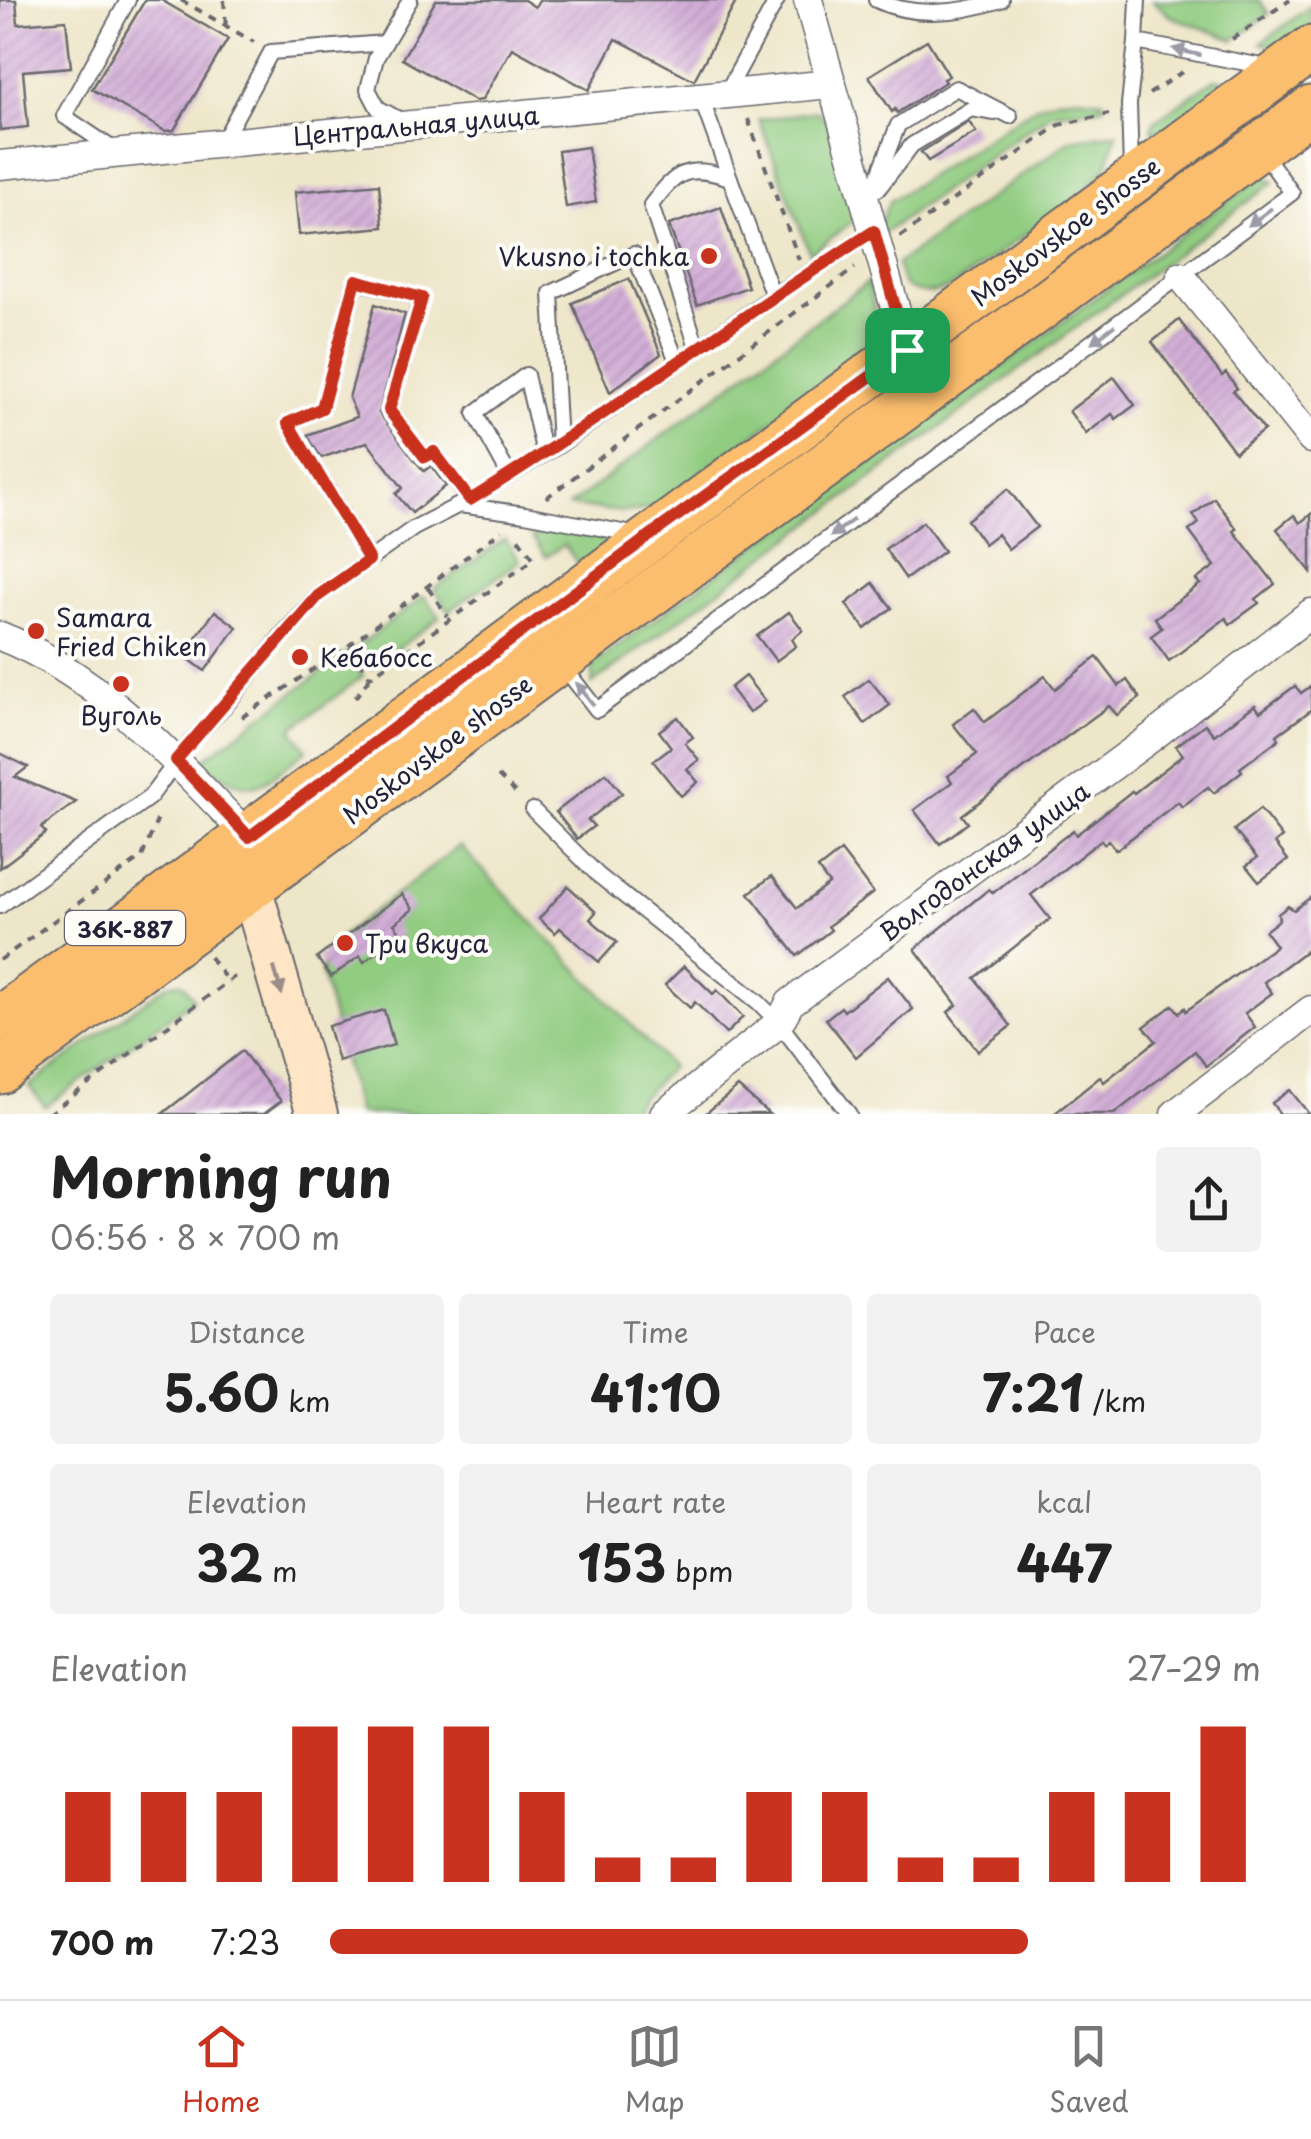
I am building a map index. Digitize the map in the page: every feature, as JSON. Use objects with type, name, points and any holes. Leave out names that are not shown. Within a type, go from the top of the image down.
[{"type":"main road","name":"Moskovskoe shosse","points":[[0,1071],[648,537],[907,350],[1131,181],[1302,65]]},
{"type":"main road","name":"Moskovskoe shosse","points":[[0,1044],[248,863],[1302,65]]},
{"type":"main road","name":"Moskovskoe shosse","points":[[0,1019],[248,863],[558,659],[1311,109]]},
{"type":"street","points":[[808,0],[907,350]]},
{"type":"street","name":"Центральная улица","points":[[0,165],[832,84]]},
{"type":"street","points":[[1181,276],[1311,439]]},
{"type":"street","name":"Волгодонская улица","points":[[664,1114],[779,1024],[790,1003],[1152,737],[1311,613]]},
{"type":"street","points":[[0,636],[26,646],[116,706],[179,764],[248,863],[317,1114]]},
{"type":"street","points":[[1175,1114],[1311,1010]]},
{"type":"lane","points":[[121,154],[64,116],[128,0]]},
{"type":"lane","points":[[410,0],[376,58],[368,90],[378,108],[411,126]]},
{"type":"lane","points":[[773,296],[730,178],[722,96],[777,0]]},
{"type":"lane","points":[[876,0],[908,10],[943,13],[1001,0]]},
{"type":"lane","points":[[1131,181],[1129,104],[1138,0]]},
{"type":"lane","points":[[222,143],[272,52],[385,42]]},
{"type":"lane","points":[[1136,42],[1206,56],[1302,65]]},
{"type":"lane","points":[[956,88],[1010,116],[971,110],[912,145],[869,201],[898,125],[956,88]]},
{"type":"lane","points":[[558,659],[597,710],[1292,193],[1259,146]]},
{"type":"lane","points":[[698,347],[651,206],[682,172],[703,170],[730,178]]},
{"type":"lane","points":[[0,906],[150,797],[318,596],[414,528],[465,503],[559,445],[804,275],[876,241]]},
{"type":"lane","points":[[559,445],[551,293],[634,254],[677,362]]},
{"type":"lane","points":[[369,560],[288,423],[322,408],[356,280],[422,298],[389,410],[425,457],[434,452],[465,503],[648,537]]},
{"type":"lane","points":[[509,476],[475,413],[526,375],[544,454]]},
{"type":"lane","points":[[533,810],[598,875],[758,1002],[849,1114]]},
{"type":"path","points":[[181,0],[272,52]]},
{"type":"path","points":[[224,0],[226,26]]},
{"type":"path","points":[[525,514],[812,298],[876,241],[1060,125],[1106,116],[1156,90],[1290,0]]},
{"type":"path","points":[[722,96],[812,298]]},
{"type":"path","points":[[237,720],[348,646],[508,525],[534,559],[370,677],[355,698]]},
{"type":"path","points":[[428,588],[448,618]]},
{"type":"path","points":[[348,646],[370,677]]},
{"type":"path","points":[[0,960],[142,857],[179,764]]},
{"type":"path","points":[[498,776],[533,810]]},
{"type":"path","points":[[201,946],[228,982]]},
{"type":"path","points":[[48,1114],[250,967]]},
{"type":"green space","points":[[1152,0],[1259,0],[1269,14],[1234,40],[1170,16]]},
{"type":"green space","points":[[1311,6],[1311,27],[1281,44],[1261,43]]},
{"type":"green space","points":[[1215,79],[1224,80],[1223,88],[1168,130],[1152,130],[1153,122]]},
{"type":"green space","points":[[1079,97],[1104,100],[1103,107],[1051,113],[880,236],[878,226],[890,201],[1037,106]]},
{"type":"green space","points":[[817,111],[838,131],[860,206],[852,222],[810,254],[759,120]]},
{"type":"green space","points":[[1117,133],[1106,169],[1072,202],[950,288],[927,293],[904,286],[897,264],[1071,140]]},
{"type":"green space","points":[[1263,175],[1274,182],[592,684],[593,664]]},
{"type":"green space","points":[[868,282],[875,330],[859,357],[659,505],[626,511],[569,506]]},
{"type":"green space","points":[[543,529],[599,537],[605,542],[604,549],[580,566],[564,545],[546,557],[532,537]]},
{"type":"green space","points":[[505,539],[520,561],[449,611],[434,589]]},
{"type":"green space","points":[[424,596],[440,617],[372,668],[356,648]]},
{"type":"green space","points":[[347,653],[363,676],[292,729],[307,750],[276,774],[256,785],[246,785],[200,762]]},
{"type":"green space","points":[[460,846],[671,1067],[626,1114],[358,1114],[321,973],[327,947]]},
{"type":"green space","points":[[177,982],[194,999],[45,1107],[29,1086],[168,984]]},
{"type":"building","points":[[0,0],[16,0],[18,24],[66,20],[71,67],[23,71],[28,127],[0,130]]},
{"type":"building","points":[[145,0],[161,0],[228,39],[174,130],[165,131],[92,89]]},
{"type":"building","points":[[436,0],[524,0],[535,7],[539,0],[737,0],[694,80],[616,39],[589,90],[512,48],[482,100],[475,101],[402,59]]},
{"type":"building","points":[[927,40],[949,76],[897,113],[895,109],[892,112],[869,76]]},
{"type":"building","points":[[969,122],[976,132],[928,161],[921,152]]},
{"type":"building","points":[[588,147],[596,202],[566,207],[558,151]]},
{"type":"building","points":[[379,184],[383,227],[299,235],[295,192]]},
{"type":"building","name":"Vkusno i tochka","points":[[721,207],[748,287],[697,305],[669,225]]},
{"type":"building","points":[[629,279],[661,354],[610,392],[572,303]]},
{"type":"building","points":[[375,304],[405,314],[379,413],[424,471],[431,466],[446,486],[412,513],[396,494],[403,488],[367,442],[321,458],[307,435],[357,417],[349,398]]},
{"type":"building","points":[[1179,320],[1222,376],[1226,373],[1237,388],[1233,391],[1264,430],[1235,452],[1152,342]]},
{"type":"building","points":[[1114,377],[1135,405],[1116,419],[1112,414],[1086,434],[1069,411]]},
{"type":"building","points":[[1008,489],[1037,527],[1008,549],[997,534],[984,544],[967,520]]},
{"type":"building","points":[[1214,498],[1275,584],[1256,599],[1259,603],[1230,624],[1226,618],[1169,661],[1151,636],[1162,628],[1155,618],[1200,584],[1196,580],[1215,566],[1189,531],[1199,523],[1193,515]]},
{"type":"building","points":[[1311,514],[1311,572],[1277,529],[1294,515],[1300,523]]},
{"type":"building","points":[[923,522],[944,551],[906,579],[885,549]]},
{"type":"building","points":[[873,583],[892,608],[865,629],[846,604]]},
{"type":"building","points":[[215,611],[237,627],[205,671],[183,655]]},
{"type":"building","points":[[789,612],[803,630],[792,639],[796,646],[776,661],[757,636]]},
{"type":"building","points":[[1097,657],[1119,686],[1127,680],[1140,698],[1117,715],[1109,706],[1035,760],[962,815],[968,823],[940,844],[914,810],[952,782],[948,776],[977,754],[953,724],[974,708],[985,722],[1045,676],[1055,689]]},
{"type":"building","points":[[745,676],[765,701],[749,713],[730,688]]},
{"type":"building","points":[[869,679],[890,705],[865,724],[845,697]]},
{"type":"building","points":[[1295,686],[1301,693],[1311,686],[1311,710],[1277,735],[1279,739],[1240,768],[1242,771],[1214,793],[1208,787],[1182,807],[1178,802],[1116,850],[1108,840],[1104,844],[1101,840],[1031,895],[1050,919],[975,978],[1011,1026],[978,1051],[948,1012],[957,1005],[915,949],[989,889],[993,893],[1073,830],[1076,835],[1183,755],[1176,746],[1205,724],[1214,735],[1255,705],[1260,712]]},
{"type":"building","points":[[678,717],[693,737],[685,743],[699,760],[687,769],[698,782],[681,796],[653,761],[671,747],[659,731]]},
{"type":"building","points":[[0,753],[28,767],[15,777],[76,802],[41,828],[46,833],[0,868]]},
{"type":"building","points":[[606,773],[622,793],[588,820],[594,826],[577,839],[556,812]]},
{"type":"building","points":[[1260,809],[1282,837],[1275,843],[1288,860],[1259,882],[1246,866],[1257,858],[1234,830]]},
{"type":"building","points":[[841,851],[873,893],[828,926],[831,930],[797,956],[749,893],[772,876],[797,908],[829,884],[818,869]]},
{"type":"building","points":[[568,886],[596,912],[590,919],[617,942],[599,962],[560,928],[555,933],[539,919]]},
{"type":"building","points":[[402,894],[413,909],[394,924],[402,934],[364,962],[360,956],[331,977],[317,958]]},
{"type":"building","points":[[1311,897],[1311,947],[1264,982],[1272,993],[1245,1013],[1255,1027],[1206,1066],[1195,1051],[1114,1114],[1054,1114],[1100,1077],[1104,1082],[1156,1041],[1144,1027],[1173,1005],[1179,1013],[1185,1008],[1186,1011],[1276,946],[1265,931],[1288,906],[1294,910]]},
{"type":"building","points":[[684,966],[713,994],[717,990],[743,1017],[726,1034],[695,1002],[690,1008],[665,985]]},
{"type":"building","points":[[888,977],[913,1009],[856,1057],[826,1019],[841,1007],[844,1011]]},
{"type":"building","points":[[384,1010],[394,1045],[338,1061],[328,1026]]},
{"type":"building","points":[[242,1051],[281,1101],[264,1114],[162,1114]]},
{"type":"building","points":[[738,1087],[769,1114],[705,1114]]},
{"type":"building","points":[[1290,1090],[1309,1114],[1280,1114],[1272,1103]]},
{"type":"place","name":"Vkusno i tochka","points":[[709,256]]},
{"type":"place","name":"Samara Fried Chiken","points":[[36,631]]},
{"type":"place","name":"Кебабосс","points":[[300,657]]},
{"type":"place","name":"Вуголь","points":[[121,684]]},
{"type":"place","name":"Три вкуса","points":[[345,943]]},
{"type":"route","points":[[874,231],[907,350],[648,537],[249,837],[176,760],[318,596],[369,560],[288,423],[322,408],[356,280],[422,298],[389,410],[425,457],[434,452],[470,500],[559,445],[874,231]]}]
